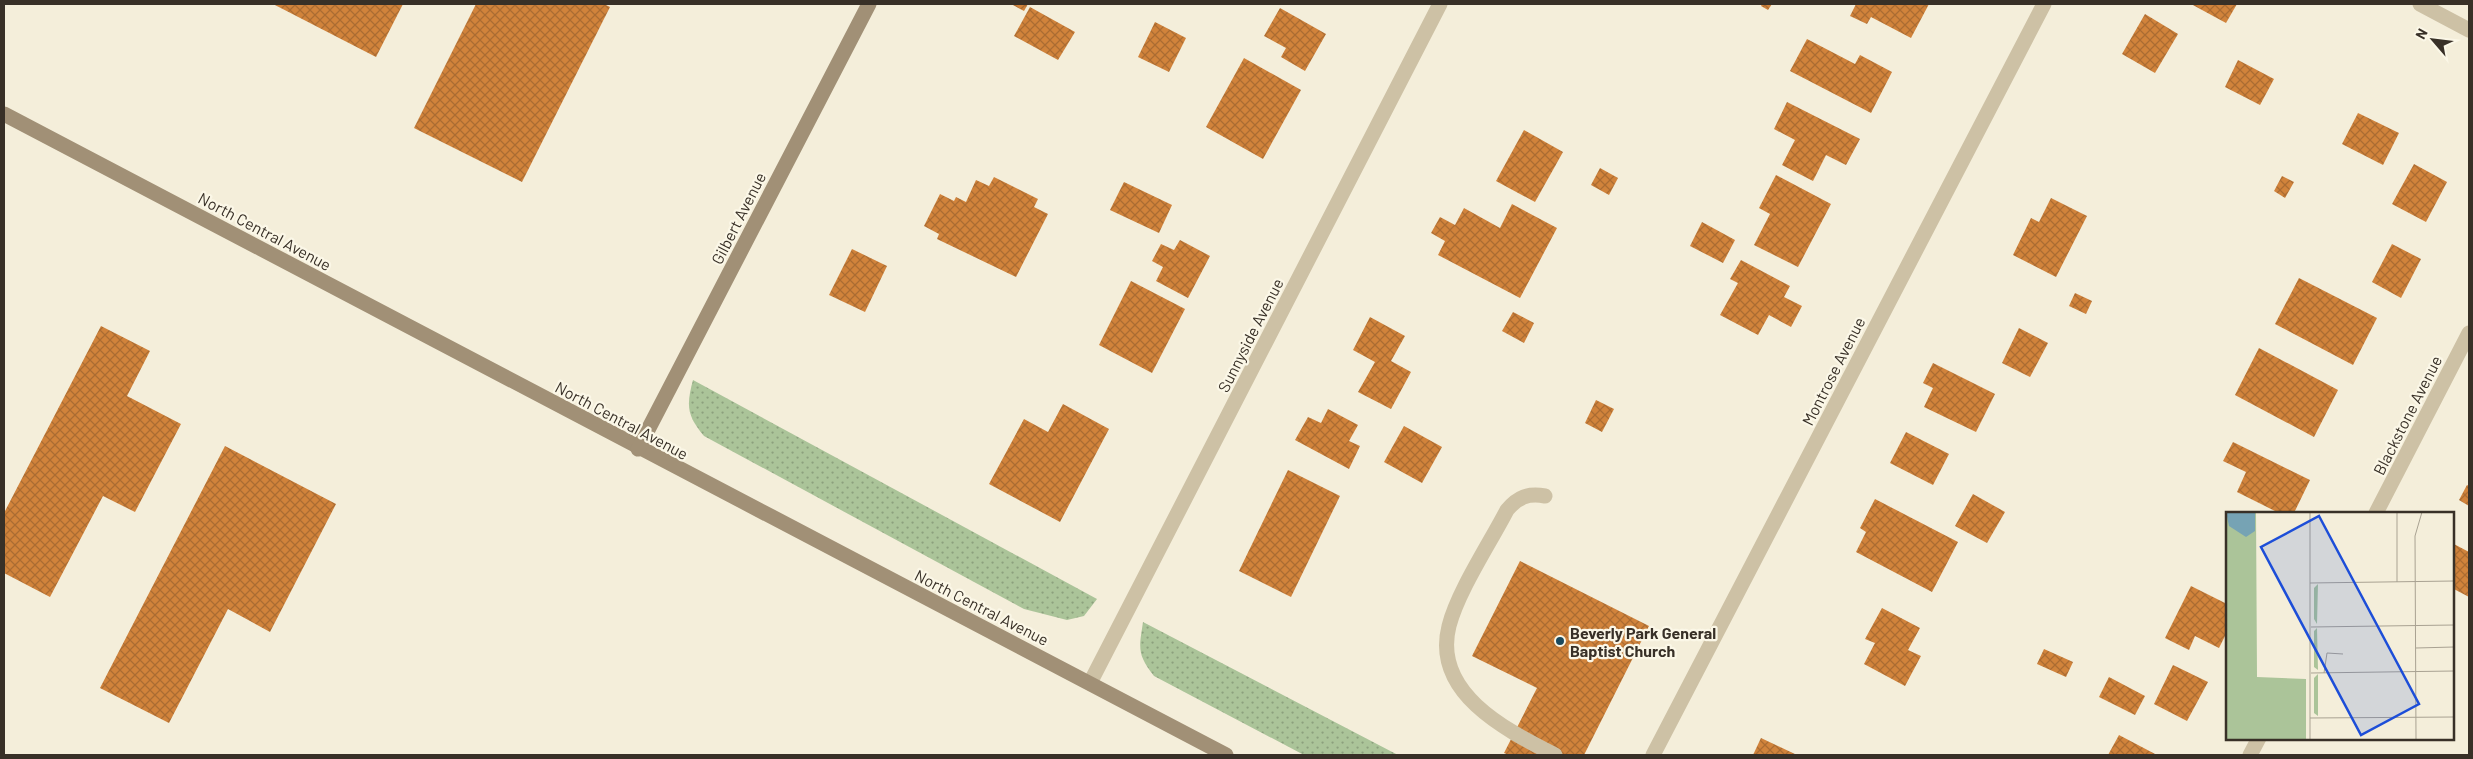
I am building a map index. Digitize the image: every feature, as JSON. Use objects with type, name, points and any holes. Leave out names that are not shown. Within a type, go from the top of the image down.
[{"type":"main road","name":"Gilbert Avenue","points":[[638,449],[869,4]]},
{"type":"main road","name":"North Central Avenue","points":[[4,114],[638,449],[1226,755]]},
{"type":"street","name":"Sunnyside Avenue","points":[[1090,683],[1440,4]]},
{"type":"street","name":"Montrose Avenue","points":[[1653,755],[2044,4]]},
{"type":"street","points":[[2420,4],[2469,30]]},
{"type":"street","name":"Blackstone Avenue","points":[[2377,512],[2469,333]]},
{"type":"street","points":[[1545,496],[1525,495],[1507,510],[1460,599],[1449,625],[1446,646],[1448,663],[1455,679],[1472,702],[1493,721],[1555,755]]},
{"type":"street","points":[[2250,755],[2258,739]]},
{"type":"green space","points":[[693,380],[1097,599],[1084,616],[1067,620],[1024,609],[704,436],[698,429],[689,410],[689,397]]},
{"type":"green space","points":[[1143,622],[1398,755],[1304,755],[1154,676],[1142,656],[1140,645]]},
{"type":"building","points":[[273,4],[403,4],[376,57]]},
{"type":"building","points":[[476,4],[604,4],[610,7],[522,182],[414,128]]},
{"type":"building","points":[[1011,4],[1028,4],[1024,11]]},
{"type":"building","points":[[1762,4],[1772,4],[1768,10],[1761,6]]},
{"type":"building","points":[[1856,4],[1929,4],[1911,38],[1871,17],[1867,24],[1850,16]]},
{"type":"building","points":[[2191,4],[2237,4],[2226,23]]},
{"type":"building","points":[[1030,7],[1075,32],[1058,60],[1014,36]]},
{"type":"building","points":[[1280,8],[1326,34],[1305,71],[1281,57],[1286,48],[1264,36]]},
{"type":"building","points":[[2145,14],[2178,34],[2155,73],[2122,54]]},
{"type":"building","points":[[1155,22],[1186,38],[1169,72],[1138,57]]},
{"type":"building","points":[[1807,39],[1855,64],[1860,55],[1892,72],[1871,113],[1790,71]]},
{"type":"building","points":[[1244,58],[1301,90],[1263,159],[1206,127]]},
{"type":"building","points":[[2238,60],[2274,79],[2260,105],[2225,87]]},
{"type":"building","points":[[1787,102],[1860,139],[1846,165],[1826,155],[1813,181],[1782,165],[1795,140],[1774,129]]},
{"type":"building","points":[[2358,113],[2399,133],[2383,165],[2342,144]]},
{"type":"building","points":[[1524,130],[1563,152],[1535,202],[1496,181]]},
{"type":"building","points":[[2414,164],[2447,182],[2426,222],[2392,204]]},
{"type":"building","points":[[1600,168],[1618,178],[1609,195],[1591,185]]},
{"type":"building","points":[[1776,175],[1831,204],[1798,267],[1754,245],[1770,214],[1759,208]]},
{"type":"building","points":[[2282,176],[2294,182],[2285,198],[2274,191]]},
{"type":"building","points":[[994,177],[1038,199],[1034,207],[1048,214],[1016,277],[937,239],[939,234],[924,226],[940,194],[954,201],[956,197],[966,202],[976,180],[989,186]]},
{"type":"building","points":[[1124,182],[1172,205],[1159,233],[1110,210]]},
{"type":"building","points":[[2051,198],[2087,216],[2056,277],[2013,255],[2031,218],[2039,222]]},
{"type":"building","points":[[1512,204],[1557,228],[1520,298],[1438,255],[1445,241],[1431,233],[1440,217],[1455,225],[1464,208],[1500,228]]},
{"type":"building","points":[[1702,222],[1735,240],[1723,263],[1690,246]]},
{"type":"building","points":[[1180,240],[1210,256],[1188,298],[1156,281],[1163,267],[1152,261],[1161,244],[1174,250]]},
{"type":"building","points":[[2392,244],[2421,259],[2401,298],[2372,282]]},
{"type":"building","points":[[852,249],[887,266],[865,312],[829,295]]},
{"type":"building","points":[[1741,260],[1790,286],[1784,297],[1802,306],[1791,327],[1769,315],[1758,335],[1720,315],[1738,283],[1730,279]]},
{"type":"building","points":[[2299,278],[2377,318],[2353,365],[2275,324]]},
{"type":"building","points":[[1131,281],[1185,309],[1152,373],[1099,345]]},
{"type":"building","points":[[2075,293],[2092,301],[2086,314],[2069,306]]},
{"type":"building","points":[[1513,312],[1534,323],[1524,343],[1502,331]]},
{"type":"building","points":[[1370,317],[1405,336],[1391,361],[1411,372],[1391,409],[1358,392],[1375,362],[1353,350]]},
{"type":"building","points":[[101,326],[150,351],[127,396],[181,424],[135,512],[103,496],[50,597],[4,573],[4,513]]},
{"type":"building","points":[[2019,328],[2048,343],[2030,377],[2002,363]]},
{"type":"building","points":[[2259,348],[2338,390],[2314,437],[2235,395]]},
{"type":"building","points":[[1933,363],[1995,394],[1976,432],[1924,407],[1933,388],[1923,383]]},
{"type":"building","points":[[1596,400],[1614,409],[1602,432],[1585,423]]},
{"type":"building","points":[[1063,404],[1109,429],[1060,522],[989,484],[1024,419],[1048,432]]},
{"type":"building","points":[[1328,409],[1358,425],[1349,441],[1360,446],[1349,469],[1295,440],[1308,417],[1321,423]]},
{"type":"building","points":[[1404,426],[1442,447],[1422,483],[1384,462]]},
{"type":"building","points":[[1906,432],[1949,454],[1933,485],[1890,463]]},
{"type":"building","points":[[2233,442],[2310,480],[2294,512],[2277,512],[2237,492],[2246,472],[2223,461]]},
{"type":"building","points":[[225,446],[336,504],[270,632],[228,609],[169,723],[100,688]]},
{"type":"building","points":[[1288,470],[1340,496],[1291,597],[1239,571]]},
{"type":"building","points":[[2467,485],[2469,486],[2469,506],[2459,500]]},
{"type":"building","points":[[1973,494],[2005,512],[1987,543],[1955,526]]},
{"type":"building","points":[[1875,499],[1958,542],[1932,592],[1856,552],[1866,532],[1860,528]]},
{"type":"building","points":[[2453,544],[2469,552],[2469,597],[2453,589]]},
{"type":"building","name":"Beverly Park General Baptist Church","points":[[1520,561],[1649,626],[1584,755],[1509,755],[1504,753],[1537,688],[1472,656]]},
{"type":"building","points":[[2191,586],[2226,604],[2226,634],[2219,648],[2195,636],[2189,650],[2165,638]]},
{"type":"building","points":[[1882,608],[1920,628],[1908,650],[1921,656],[1905,686],[1864,664],[1875,643],[1865,639]]},
{"type":"building","points":[[2044,649],[2073,662],[2066,677],[2037,664]]},
{"type":"building","points":[[2173,665],[2208,682],[2187,721],[2154,704]]},
{"type":"building","points":[[2109,677],[2145,696],[2135,715],[2099,697]]},
{"type":"building","points":[[2119,735],[2157,755],[2108,755]]},
{"type":"building","points":[[1761,738],[1797,755],[1753,755]]},
{"type":"place","name":"Beverly Park General Baptist Church","points":[[1560,641]]}]
